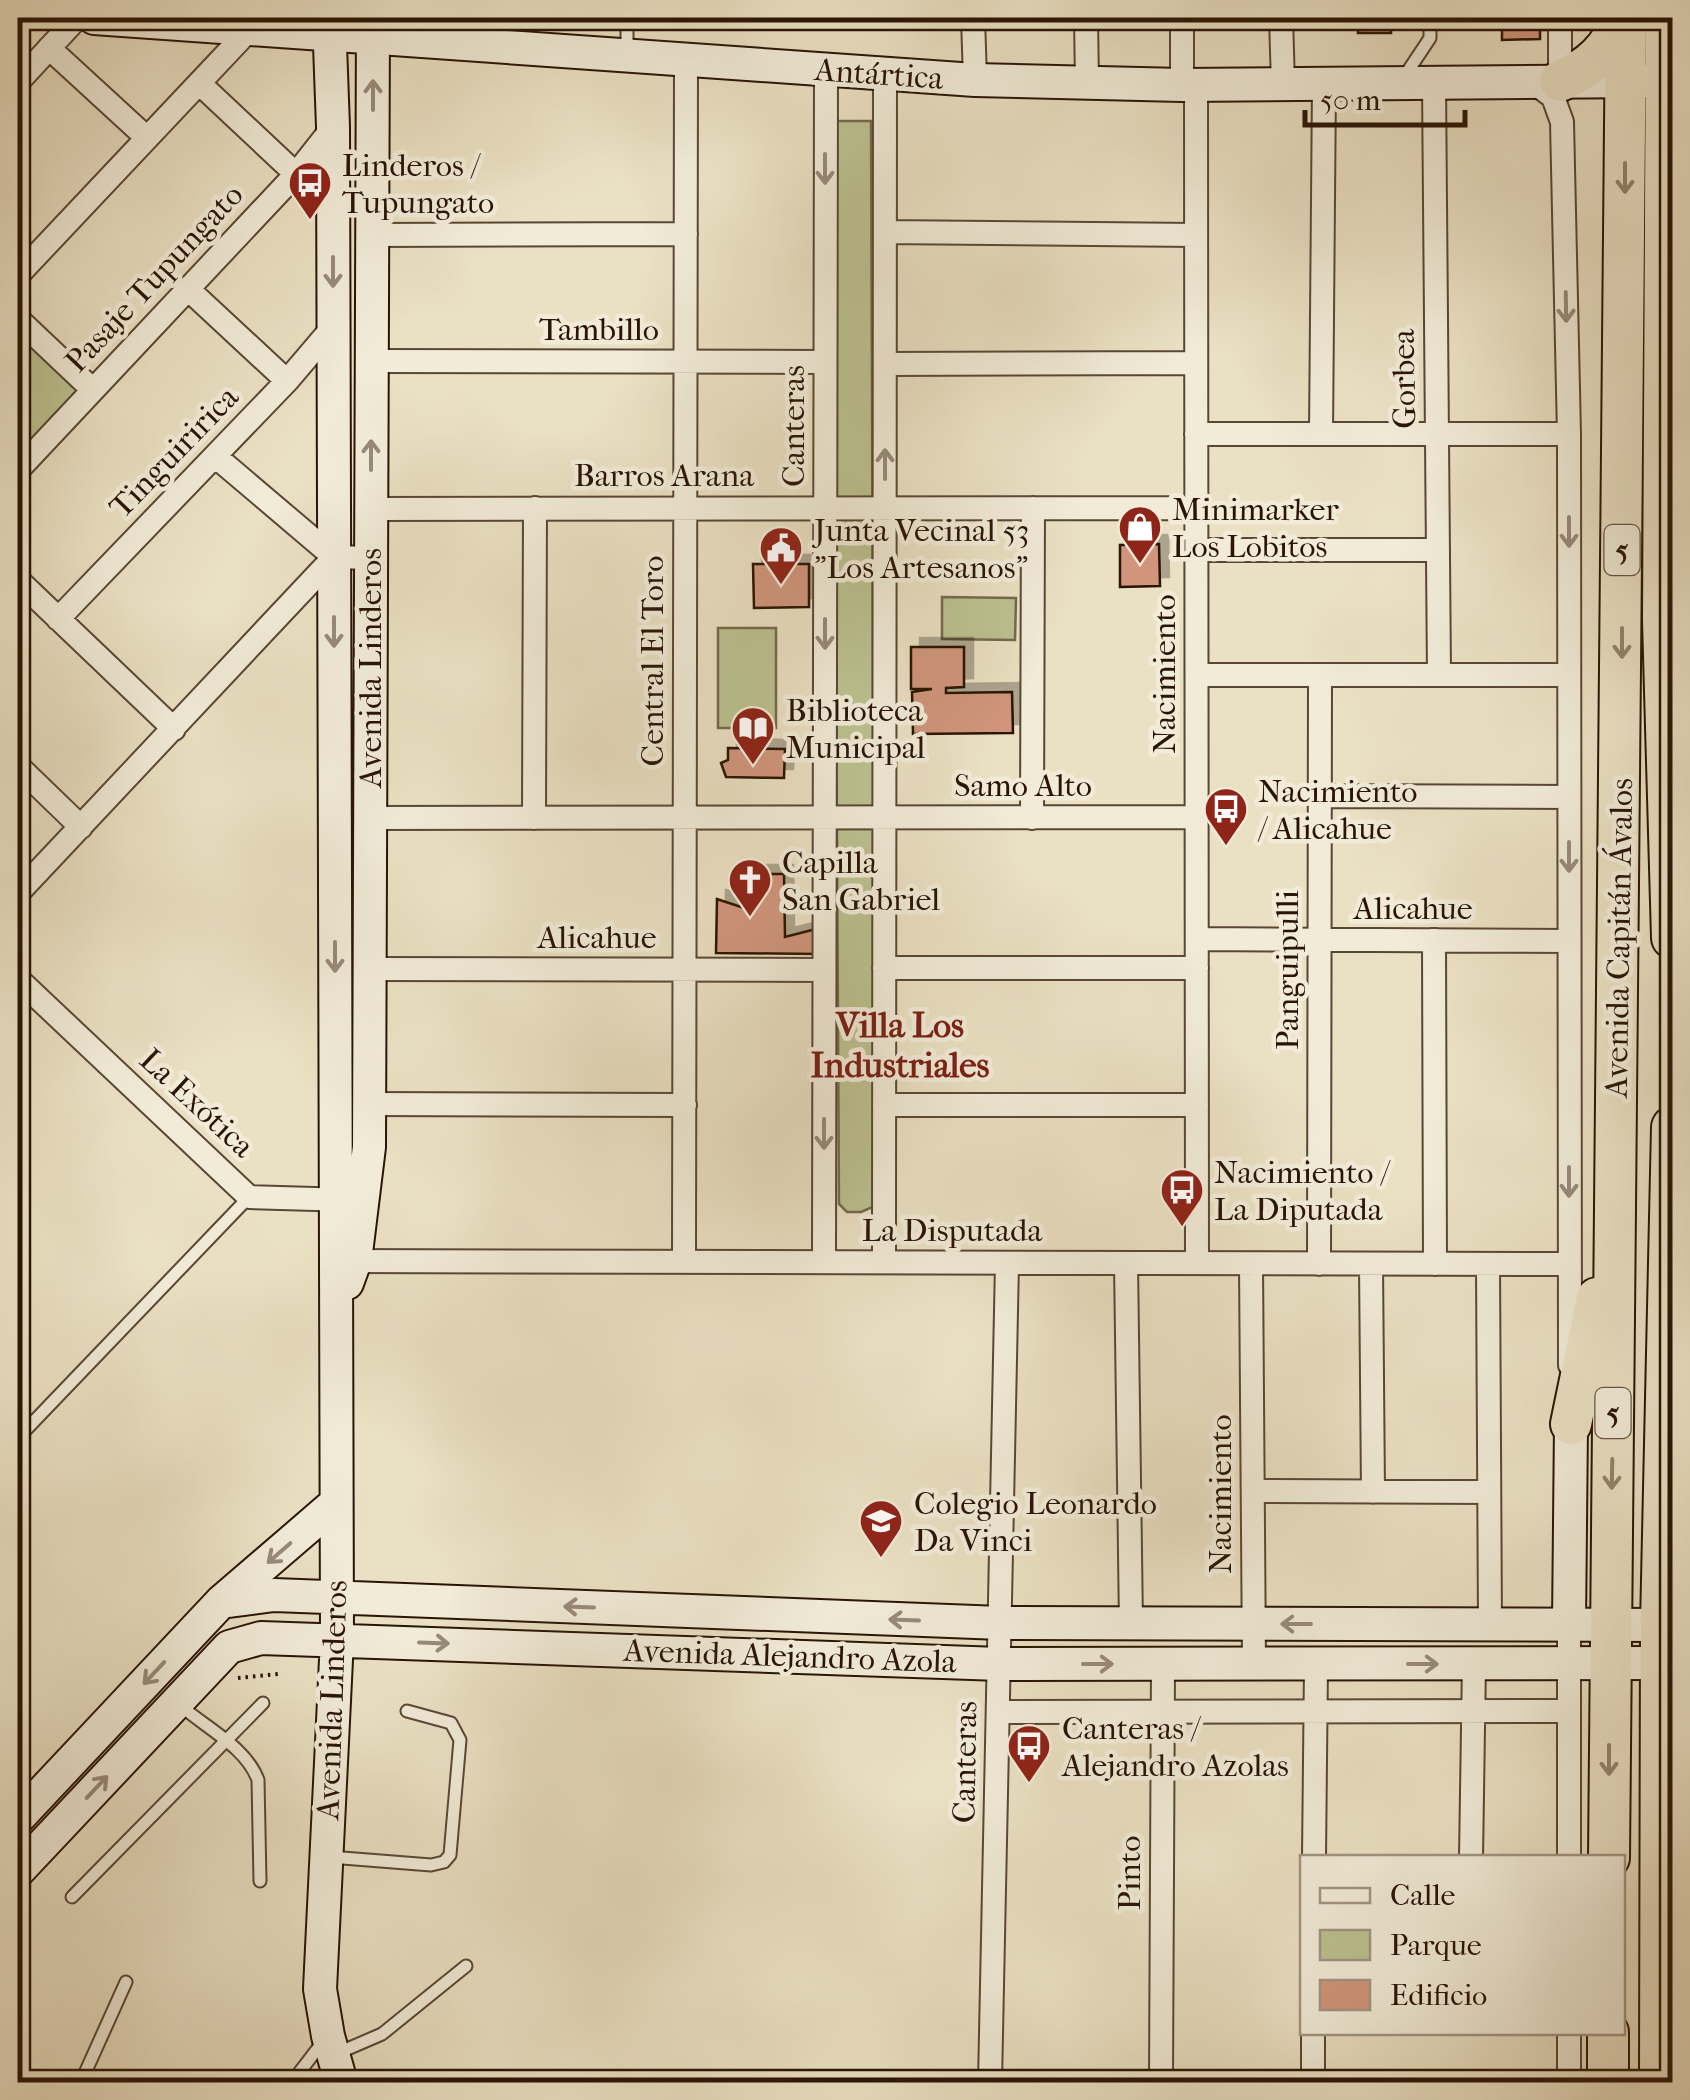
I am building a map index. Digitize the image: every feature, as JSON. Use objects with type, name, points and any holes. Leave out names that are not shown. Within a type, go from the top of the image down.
[{"type":"highway","points":[[1546,82],[1591,64],[1624,18]]},
{"type":"highway","name":"Avenida Capitán Ávalos","points":[[1609,1855],[1624,18]]},
{"type":"highway","name":"Avenida Capitán Ávalos","points":[[1666,18],[1663,620],[1672,938]]},
{"type":"highway","name":"Avenida Capitán Ávalos","points":[[1660,2082],[1661,1644],[1672,1126]]},
{"type":"highway","points":[[1571,1424],[1616,1201]]},
{"type":"highway","points":[[1608,2035],[1608,2082]]},
{"type":"street","points":[[18,82],[77,18]]},
{"type":"street","name":"Antártica","points":[[94,18],[250,29],[328,26],[485,32],[628,57],[975,80],[1189,85],[1666,81]]},
{"type":"street","points":[[973,18],[975,80]]},
{"type":"street","points":[[1086,18],[1087,83]]},
{"type":"street","name":"Nacimiento","points":[[1182,18],[1196,235],[1198,1263]]},
{"type":"street","points":[[1281,18],[1283,84]]},
{"type":"street","points":[[1546,82],[1560,18]]},
{"type":"street","name":"Avenida Linderos","points":[[328,26],[333,127],[334,558],[350,1200],[336,1315],[337,1639],[320,1989],[336,2067]]},
{"type":"street","name":"Avenida Linderos","points":[[350,1200],[369,1104],[373,28]]},
{"type":"street","points":[[18,275],[250,29]]},
{"type":"street","points":[[49,48],[147,138]]},
{"type":"street","name":"Central El Toro","points":[[684,1261],[686,61]]},
{"type":"street","name":"Canteras","points":[[824,1262],[826,71]]},
{"type":"street","points":[[884,1262],[886,75]]},
{"type":"street","name":"Gorbea","points":[[1434,82],[1439,675]]},
{"type":"street","name":"Avenida Capitán Ávalos","points":[[1546,82],[1562,122],[1568,434],[1569,1855]]},
{"type":"street","points":[[199,83],[296,174]]},
{"type":"street","points":[[1321,434],[1324,83]]},
{"type":"street","name":"Pasaje Tupungato","points":[[18,470],[296,174],[333,127]]},
{"type":"street","points":[[885,232],[1196,235]]},
{"type":"street","points":[[372,235],[686,234]]},
{"type":"street","points":[[188,289],[288,381]]},
{"type":"street","points":[[18,319],[93,390]]},
{"type":"street","name":"Tinguiririca","points":[[58,619],[288,381],[333,328]]},
{"type":"street","name":"Tambillo","points":[[372,361],[825,362]]},
{"type":"street","points":[[885,364],[1196,364]]},
{"type":"street","points":[[1196,434],[1568,434]]},
{"type":"street","points":[[215,456],[334,558],[371,558]]},
{"type":"street","points":[[534,818],[535,508]]},
{"type":"street","points":[[1032,818],[1033,508]]},
{"type":"street","name":"Barros Arana","points":[[371,509],[1197,508]]},
{"type":"street","points":[[1197,550],[1438,550]]},
{"type":"street","points":[[18,893],[334,558]]},
{"type":"street","points":[[18,580],[174,728]]},
{"type":"street","points":[[1197,676],[1568,675]]},
{"type":"street","name":"Panguipulli","points":[[1319,1264],[1320,676]]},
{"type":"street","points":[[18,766],[81,827]]},
{"type":"street","points":[[1320,796],[1568,798]]},
{"type":"street","name":"Samo Alto","points":[[370,818],[1197,817]]},
{"type":"street","name":"Alicahue","points":[[1197,939],[1568,941]]},
{"type":"street","points":[[1434,940],[1435,1264]]},
{"type":"street","points":[[884,968],[1197,968]]},
{"type":"street","name":"Alicahue","points":[[370,969],[824,970]]},
{"type":"street","name":"La Exótica","points":[[18,979],[249,1197],[350,1200]]},
{"type":"street","points":[[369,1104],[684,1105]]},
{"type":"street","points":[[884,1105],[1197,1105]]},
{"type":"street","name":"La Disputada","points":[[345,1260],[1568,1264]]},
{"type":"street","name":"Canteras","points":[[990,2082],[1007,1263]]},
{"type":"street","points":[[1126,1263],[1131,1624]]},
{"type":"street","name":"Nacimiento","points":[[1251,1264],[1254,1664]]},
{"type":"street","points":[[1371,1264],[1373,1492]]},
{"type":"street","points":[[1488,1264],[1490,1625]]},
{"type":"street","points":[[1252,1491],[1489,1492]]},
{"type":"street","points":[[18,1818],[221,1602],[336,1503]]},
{"type":"street","name":"Avenida Alejandro Azola","points":[[221,1602],[274,1595],[1001,1623],[1568,1625],[1610,1644],[1661,1644]]},
{"type":"street","name":"Avenida Alejandro Azola","points":[[22,1859],[229,1647],[260,1638],[1000,1664],[1568,1663],[1610,1644]]},
{"type":"street","name":"Pinto","points":[[1161,2082],[1163,1664]]},
{"type":"street","points":[[1314,1855],[1316,1664]]},
{"type":"street","points":[[1471,1855],[1474,1664]]},
{"type":"street","points":[[999,1712],[1568,1712]]},
{"type":"street","points":[[1312,2082],[1313,2035]]},
{"type":"street","points":[[1569,2035],[1569,2082]]},
{"type":"lane","points":[[628,18],[628,57]]},
{"type":"lane","points":[[1400,82],[1430,38],[1430,18]]},
{"type":"lane","points":[[18,1438],[249,1197]]},
{"type":"lane","points":[[177,1702],[242,1754],[253,1768],[258,1780],[260,1881]]},
{"type":"lane","points":[[72,1897],[264,1703]]},
{"type":"lane","points":[[326,1856],[431,1865],[444,1862],[450,1855],[460,1740],[451,1723],[407,1711]]},
{"type":"lane","points":[[292,2082],[336,2067],[466,1966]]},
{"type":"lane","points":[[80,2082],[126,1982]]},
{"type":"green space","points":[[833,121],[871,121],[875,1206],[861,1212],[847,1212],[839,1204]]},
{"type":"green space","points":[[18,326],[83,388],[18,458]]},
{"type":"green space","points":[[942,597],[1016,598],[1015,640],[942,639]]},
{"type":"green space","points":[[718,628],[776,628],[776,728],[718,728]]},
{"type":"building","points":[[1358,18],[1391,18],[1391,33],[1358,33]]},
{"type":"building","points":[[1502,18],[1540,18],[1540,39],[1502,40]]},
{"type":"building","name":"Minimarker Los Lobitos","points":[[1159,544],[1160,586],[1120,587],[1120,545]]},
{"type":"building","name":"Junta Vecinal 53 \"Los Artesanos\"","points":[[753,564],[809,564],[809,607],[754,608]]},
{"type":"building","points":[[911,647],[964,647],[964,687],[946,688],[946,693],[1012,692],[1013,733],[913,734],[912,692],[932,689],[911,689]]},
{"type":"building","name":"Biblioteca Municipal","points":[[728,748],[785,749],[784,778],[726,777],[721,763],[728,760]]},
{"type":"building","name":"Capilla San Gabriel","points":[[741,874],[784,874],[785,937],[820,928],[819,954],[716,953],[717,899],[741,907]]},
{"type":"place","name":"Linderos / Tupungato","points":[[310,221]]},
{"type":"place","name":"Minimarker Los Lobitos","points":[[1140,565]]},
{"type":"place","name":"Junta Vecinal 53 \"Los Artesanos\"","points":[[781,586]]},
{"type":"place","name":"Biblioteca Municipal","points":[[753,766]]},
{"type":"place","name":"Nacimiento / Alicahue","points":[[1226,847]]},
{"type":"place","name":"Capilla San Gabriel","points":[[750,918]]},
{"type":"place","name":"Nacimiento / La Diputada","points":[[1182,1228]]},
{"type":"place","name":"Colegio Leonardo Da Vinci","points":[[881,1559]]},
{"type":"place","name":"Canteras / Alejandro Azolas","points":[[1029,1784]]},
{"type":"district","name":"Villa Los Industriales","points":[[900,1045]]}]
